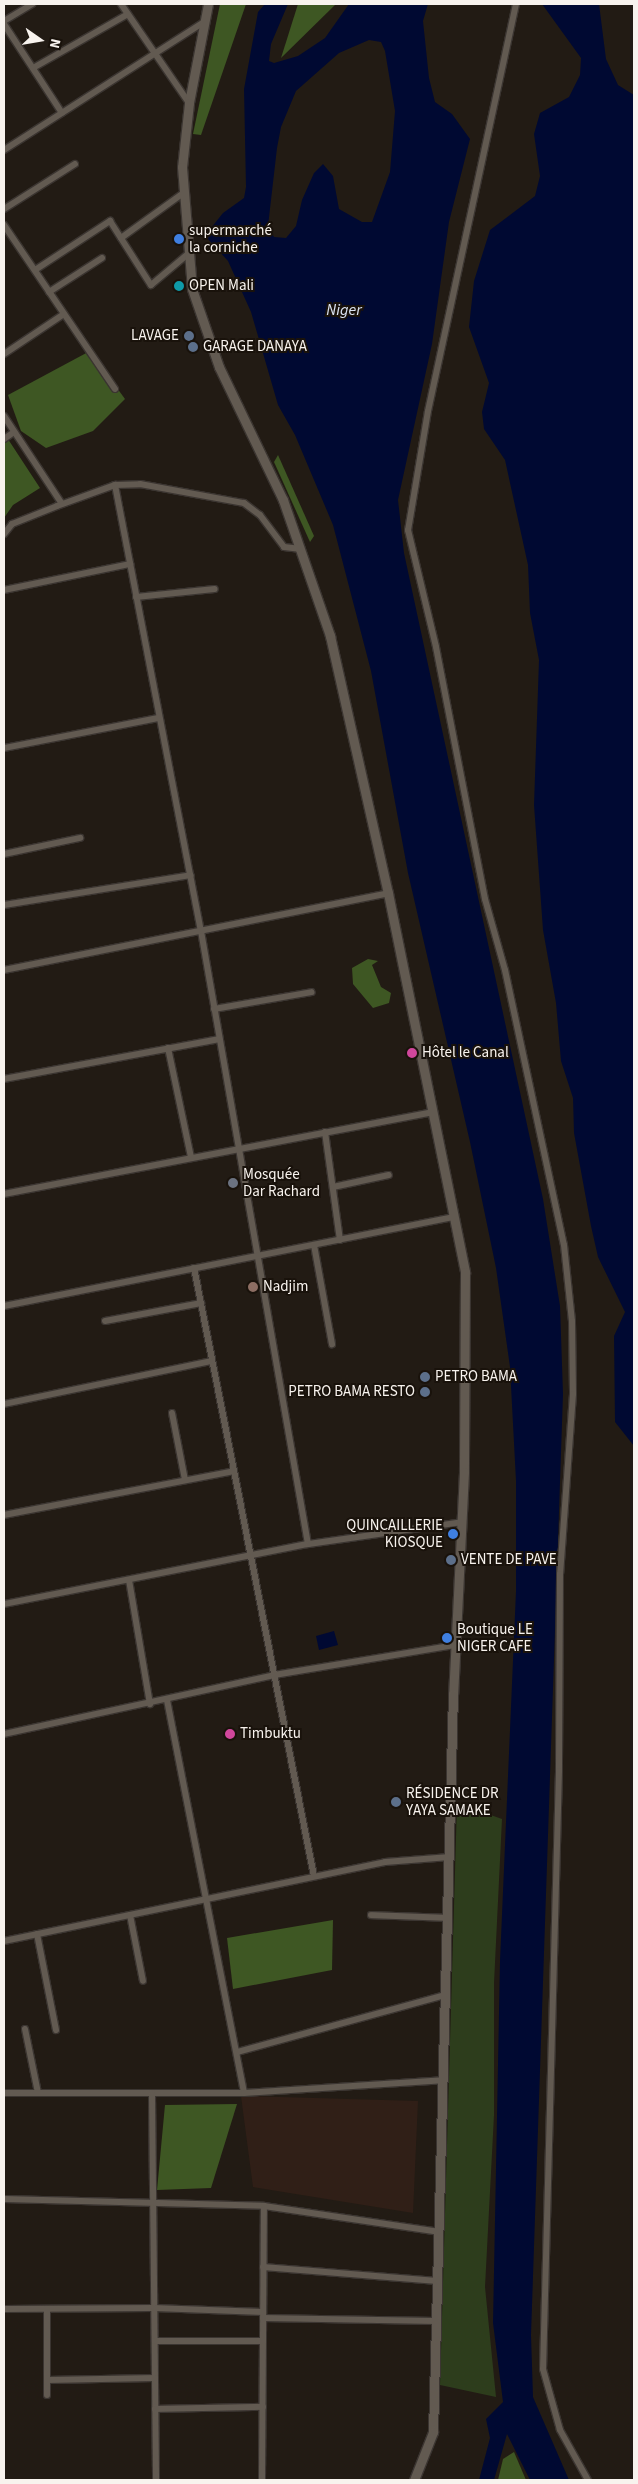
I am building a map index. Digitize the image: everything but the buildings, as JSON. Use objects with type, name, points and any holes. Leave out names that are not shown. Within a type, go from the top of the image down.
[{"type":"main road","points":[[208,4],[189,103],[182,194],[192,289],[207,334],[283,500],[330,636],[388,893],[454,1217],[465,1284],[462,1522],[455,1645],[433,2432],[414,2480]]},
{"type":"street","points":[[32,4],[4,23],[62,113]]},
{"type":"street","points":[[121,4],[189,103]]},
{"type":"street","points":[[516,4],[428,411],[408,530],[436,647],[485,899],[505,970],[564,1245],[572,1321],[573,1394],[560,1574],[558,1771],[543,2369],[560,2430],[588,2480]]},
{"type":"street","points":[[33,68],[128,14]]},
{"type":"street","points":[[4,150],[204,22]]},
{"type":"street","points":[[4,209],[75,164]]},
{"type":"street","points":[[121,238],[182,194]]},
{"type":"street","points":[[35,270],[110,220],[152,284],[188,254]]},
{"type":"street","points":[[4,225],[116,389]]},
{"type":"street","points":[[49,292],[102,258]]},
{"type":"street","points":[[4,354],[64,314]]},
{"type":"street","points":[[4,416],[62,504]]},
{"type":"street","points":[[4,439],[14,432]]},
{"type":"street","points":[[115,485],[201,930],[308,1544]]},
{"type":"street","points":[[4,534],[12,524],[115,485],[178,489],[244,503],[260,515],[284,547],[301,549]]},
{"type":"street","points":[[4,590],[130,564]]},
{"type":"street","points":[[136,597],[215,588]]},
{"type":"street","points":[[4,748],[159,718]]},
{"type":"street","points":[[4,854],[80,838]]},
{"type":"street","points":[[4,905],[190,875]]},
{"type":"street","points":[[4,970],[388,893]]},
{"type":"street","points":[[214,1009],[312,992]]},
{"type":"street","points":[[4,1079],[220,1039]]},
{"type":"street","points":[[168,1048],[190,1157]]},
{"type":"street","points":[[4,1194],[433,1112]]},
{"type":"street","points":[[325,1132],[340,1240]]},
{"type":"street","points":[[333,1187],[388,1175]]},
{"type":"street","points":[[4,1304],[454,1217]]},
{"type":"street","points":[[314,1245],[332,1344]]},
{"type":"street","points":[[194,1268],[314,1876]]},
{"type":"street","points":[[105,1321],[201,1303]]},
{"type":"street","points":[[4,1404],[212,1361]]},
{"type":"street","points":[[172,1413],[185,1480]]},
{"type":"street","points":[[4,1515],[234,1471]]},
{"type":"street","points":[[4,1604],[308,1544],[462,1522]]},
{"type":"street","points":[[129,1580],[150,1704]]},
{"type":"street","points":[[4,1734],[274,1676],[455,1645]]},
{"type":"street","points":[[167,1700],[208,1898],[244,2093]]},
{"type":"street","points":[[4,1940],[385,1862],[450,1856]]},
{"type":"street","points":[[130,1915],[143,1982]]},
{"type":"street","points":[[370,1915],[448,1918]]},
{"type":"street","points":[[37,1934],[56,2030]]},
{"type":"street","points":[[236,2052],[446,1995]]},
{"type":"street","points":[[25,2028],[38,2093]]},
{"type":"street","points":[[4,2093],[244,2093],[443,2080]]},
{"type":"street","points":[[152,2093],[156,2480]]},
{"type":"street","points":[[4,2199],[264,2206],[440,2232]]},
{"type":"street","points":[[262,2480],[264,2206]]},
{"type":"street","points":[[263,2267],[437,2280]]},
{"type":"street","points":[[47,2308],[47,2395]]},
{"type":"street","points":[[4,2309],[154,2308],[263,2315],[436,2321]]},
{"type":"street","points":[[155,2341],[263,2341]]},
{"type":"street","points":[[47,2380],[155,2378]]},
{"type":"street","points":[[156,2409],[263,2407]]},
{"type":"shaded area","points":[[241,2096],[418,2101],[413,2213],[253,2187]]},
{"type":"green space","points":[[220,4],[246,4],[201,135],[193,134]]},
{"type":"green space","points":[[298,4],[336,4],[281,58]]},
{"type":"green space","points":[[90,351],[125,399],[93,431],[46,448],[21,431],[8,395]]},
{"type":"green space","points":[[4,433],[40,488],[13,505],[4,518]]},
{"type":"green space","points":[[278,455],[314,536],[310,542],[274,462]]},
{"type":"green space","points":[[368,959],[378,961],[372,965],[381,987],[391,993],[389,1003],[373,1008],[353,984],[352,968]]},
{"type":"green space","points":[[457,1803],[502,1819],[494,1983],[494,2115],[485,2287],[496,2397],[440,2385]]},
{"type":"green space","points":[[333,1920],[332,1970],[233,1989],[227,1938]]},
{"type":"green space","points":[[237,2104],[211,2188],[157,2190],[165,2105]]},
{"type":"green space","points":[[514,2452],[526,2480],[498,2480],[503,2459]]},
{"type":"water","name":"Niger","points":[[265,4],[288,4],[271,44],[269,61],[274,63],[298,56],[325,38],[349,4],[428,4],[423,21],[429,78],[435,102],[452,114],[470,139],[449,222],[432,344],[398,500],[404,553],[543,1199],[560,1306],[563,1394],[531,2335],[533,2397],[569,2480],[530,2480],[507,2434],[494,2480],[479,2480],[490,2438],[486,2419],[503,2402],[493,2323],[500,1961],[516,1591],[516,1481],[510,1367],[496,1268],[470,1142],[408,873],[371,671],[333,525],[295,435],[278,405],[251,312],[228,261],[208,239],[211,228],[223,213],[244,198],[246,187],[244,89],[258,12]],"holes":[[[369,40],[381,42],[385,51],[395,111],[390,172],[372,222],[362,222],[339,209],[333,176],[323,164],[314,173],[302,200],[296,226],[286,238],[274,237],[268,226],[277,148],[281,127],[296,91],[339,53]]]},
{"type":"water","points":[[542,4],[599,4],[606,59],[618,85],[634,95],[634,1446],[615,1422],[614,1336],[625,1312],[598,1257],[591,1226],[574,1133],[573,1098],[561,1061],[556,1003],[543,930],[534,805],[539,660],[530,613],[528,565],[505,460],[484,429],[482,412],[489,383],[469,327],[474,281],[490,230],[535,196],[540,176],[534,134],[540,113],[569,97],[580,75],[581,58]]},
{"type":"water","points":[[334,1631],[338,1645],[319,1650],[316,1636]]},
{"type":"place","name":"supermarché la corniche","points":[[179,239]]},
{"type":"place","name":"OPEN Mali","points":[[179,286]]},
{"type":"place","name":"LAVAGE","points":[[189,336]]},
{"type":"place","name":"GARAGE DANAYA","points":[[193,347]]},
{"type":"place","name":"Hôtel le Canal","points":[[412,1053]]},
{"type":"place","name":"Mosquée Dar Rachard","points":[[233,1183]]},
{"type":"place","name":"Nadjim","points":[[253,1287]]},
{"type":"place","name":"PETRO BAMA","points":[[425,1377]]},
{"type":"place","name":"PETRO BAMA RESTO","points":[[425,1392]]},
{"type":"place","name":"QUINCAILLERIE KIOSQUE","points":[[453,1534]]},
{"type":"place","name":"VENTE DE PAVE","points":[[451,1560]]},
{"type":"place","name":"Boutique LE NIGER CAFE","points":[[447,1638]]},
{"type":"place","name":"Timbuktu","points":[[230,1734]]},
{"type":"place","name":"RÉSIDENCE DR YAYA SAMAKE","points":[[396,1802]]}]
